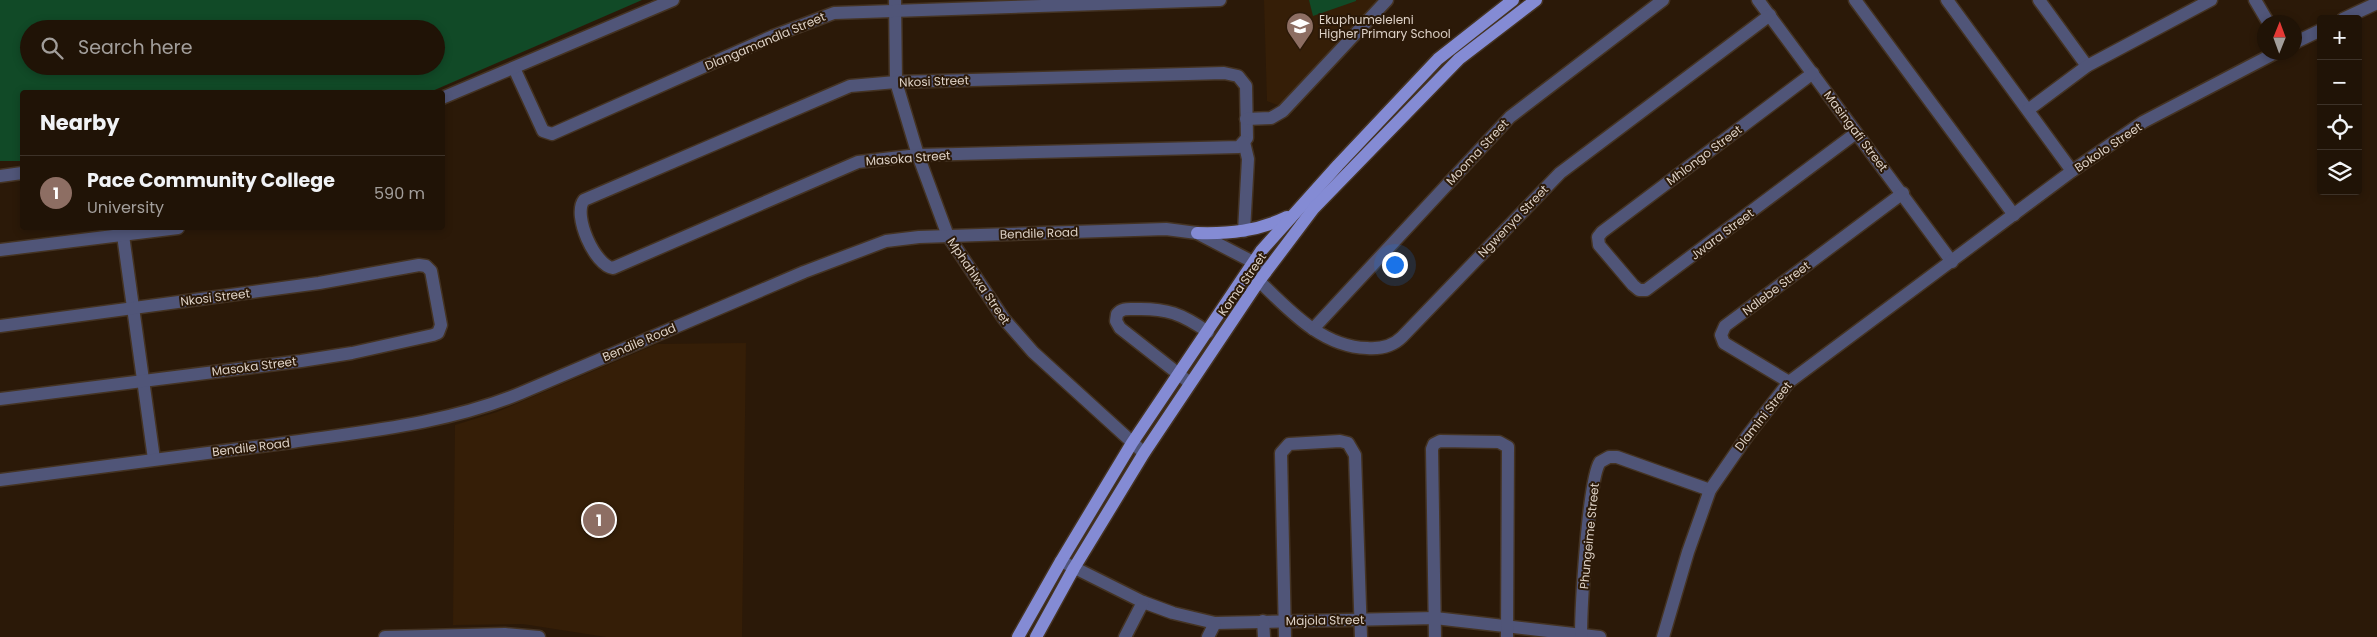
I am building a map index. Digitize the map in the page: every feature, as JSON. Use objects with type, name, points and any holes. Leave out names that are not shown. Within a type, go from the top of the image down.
[{"type":"main road","name":"Koma Street","points":[[1018,637],[1132,443],[1253,262],[1292,215],[1438,59],[1513,0]]},
{"type":"main road","name":"Koma Street","points":[[1036,637],[1074,568],[1144,452],[1262,276],[1314,208],[1472,48],[1536,0]]},
{"type":"main road","points":[[1197,233],[1244,232],[1274,224],[1292,215]]},
{"type":"street","points":[[445,97],[673,0]]},
{"type":"street","name":"Dlangamandla Street","points":[[514,68],[543,131],[552,134],[825,15],[895,5],[1220,0]]},
{"type":"street","points":[[1246,119],[1270,118],[1283,111],[1387,0]]},
{"type":"street","name":"Mooma Street","points":[[1313,329],[1510,117],[1663,0]]},
{"type":"street","name":"Masingafi Street","points":[[1758,0],[1856,133],[1903,193],[1952,262]]},
{"type":"street","points":[[1855,0],[2014,215]]},
{"type":"street","points":[[1947,0],[2072,171]]},
{"type":"street","points":[[2039,0],[2087,66]]},
{"type":"street","points":[[2028,110],[2087,66],[2211,0]]},
{"type":"street","points":[[2255,0],[2264,15]]},
{"type":"street","points":[[2352,15],[2377,3]]},
{"type":"street","name":"Mphahlwa Street","points":[[895,5],[896,82],[918,155],[948,236],[1004,319],[1019,336],[1132,443],[1144,452]]},
{"type":"street","name":"Ngwenya Street","points":[[1262,276],[1313,329],[1333,340],[1360,348],[1382,348],[1398,341],[1560,173],[1770,15]]},
{"type":"street","points":[[2302,40],[2317,32]]},
{"type":"street","name":"Bokolo Street","points":[[1952,262],[2072,171],[2143,122],[2262,60]]},
{"type":"street","name":"Mhlongo Street","points":[[1598,240],[1602,232],[1812,72]]},
{"type":"street","name":"Nkosi Street","points":[[580,206],[584,200],[590,197],[850,86],[896,82],[1233,73],[1243,80],[1246,86],[1246,138],[1242,145],[1248,159],[1244,232]]},
{"type":"street","name":"Jwara Street","points":[[1598,240],[1600,246],[1634,285],[1639,290],[1646,290],[1856,133]]},
{"type":"street","name":"Masoka Street","points":[[580,206],[580,223],[600,261],[605,266],[613,268],[858,162],[918,155],[1242,145]]},
{"type":"street","points":[[0,176],[20,173]]},
{"type":"street","name":"Ndlebe Street","points":[[1789,382],[1724,344],[1721,335],[1725,326],[1903,193]]},
{"type":"street","name":"Bendile Road","points":[[0,480],[332,436],[440,418],[481,408],[521,393],[804,272],[877,244],[893,240],[948,236],[1166,229],[1197,233],[1253,262],[1262,276]]},
{"type":"street","points":[[0,250],[123,231],[141,230]]},
{"type":"street","points":[[123,231],[154,459]]},
{"type":"street","name":"Dlamini Street","points":[[1663,637],[1688,552],[1710,490],[1738,448],[1789,382],[1952,262]]},
{"type":"street","name":"Nkosi Street","points":[[0,326],[319,283],[417,265],[428,268]]},
{"type":"street","name":"Masoka Street","points":[[0,399],[352,353],[435,335],[440,329],[441,323],[431,274],[428,268]]},
{"type":"street","points":[[1190,384],[1120,328],[1116,322],[1119,312],[1126,309],[1167,310],[1185,317],[1208,332]]},
{"type":"street","points":[[1285,637],[1281,454],[1288,444],[1344,442],[1352,448],[1356,460],[1361,637]]},
{"type":"street","points":[[1435,637],[1432,449],[1435,443],[1499,442],[1508,447],[1507,631]]},
{"type":"street","name":"Phungeime Street","points":[[1581,636],[1587,544],[1595,479],[1599,463],[1609,457],[1617,458],[1710,490]]},
{"type":"street","name":"Majola Street","points":[[1061,561],[1143,602],[1173,613],[1215,623],[1435,618],[1507,631],[1600,637]]},
{"type":"street","points":[[1125,637],[1143,602]]},
{"type":"street","points":[[1263,621],[1264,637]]},
{"type":"street","points":[[1208,637],[1215,623]]},
{"type":"street","points":[[384,637],[505,634],[534,637]]},
{"type":"shaded area","name":"Ekuphumeleleni Higher Primary School","points":[[1264,0],[1383,0],[1280,106],[1267,101]]},
{"type":"shaded area","points":[[746,343],[742,637],[606,637],[523,624],[453,625],[455,425],[497,412],[657,344]]},
{"type":"green space","points":[[0,0],[642,0],[435,90],[20,90],[20,161],[0,161]]},
{"type":"green space","points":[[1309,0],[1356,0],[1356,1],[1313,16]]},
{"type":"place","name":"Ekuphumeleleni Higher Primary School","points":[[1300,50]]},
{"type":"place","name":"Pace Community College","points":[[599,520]]}]
